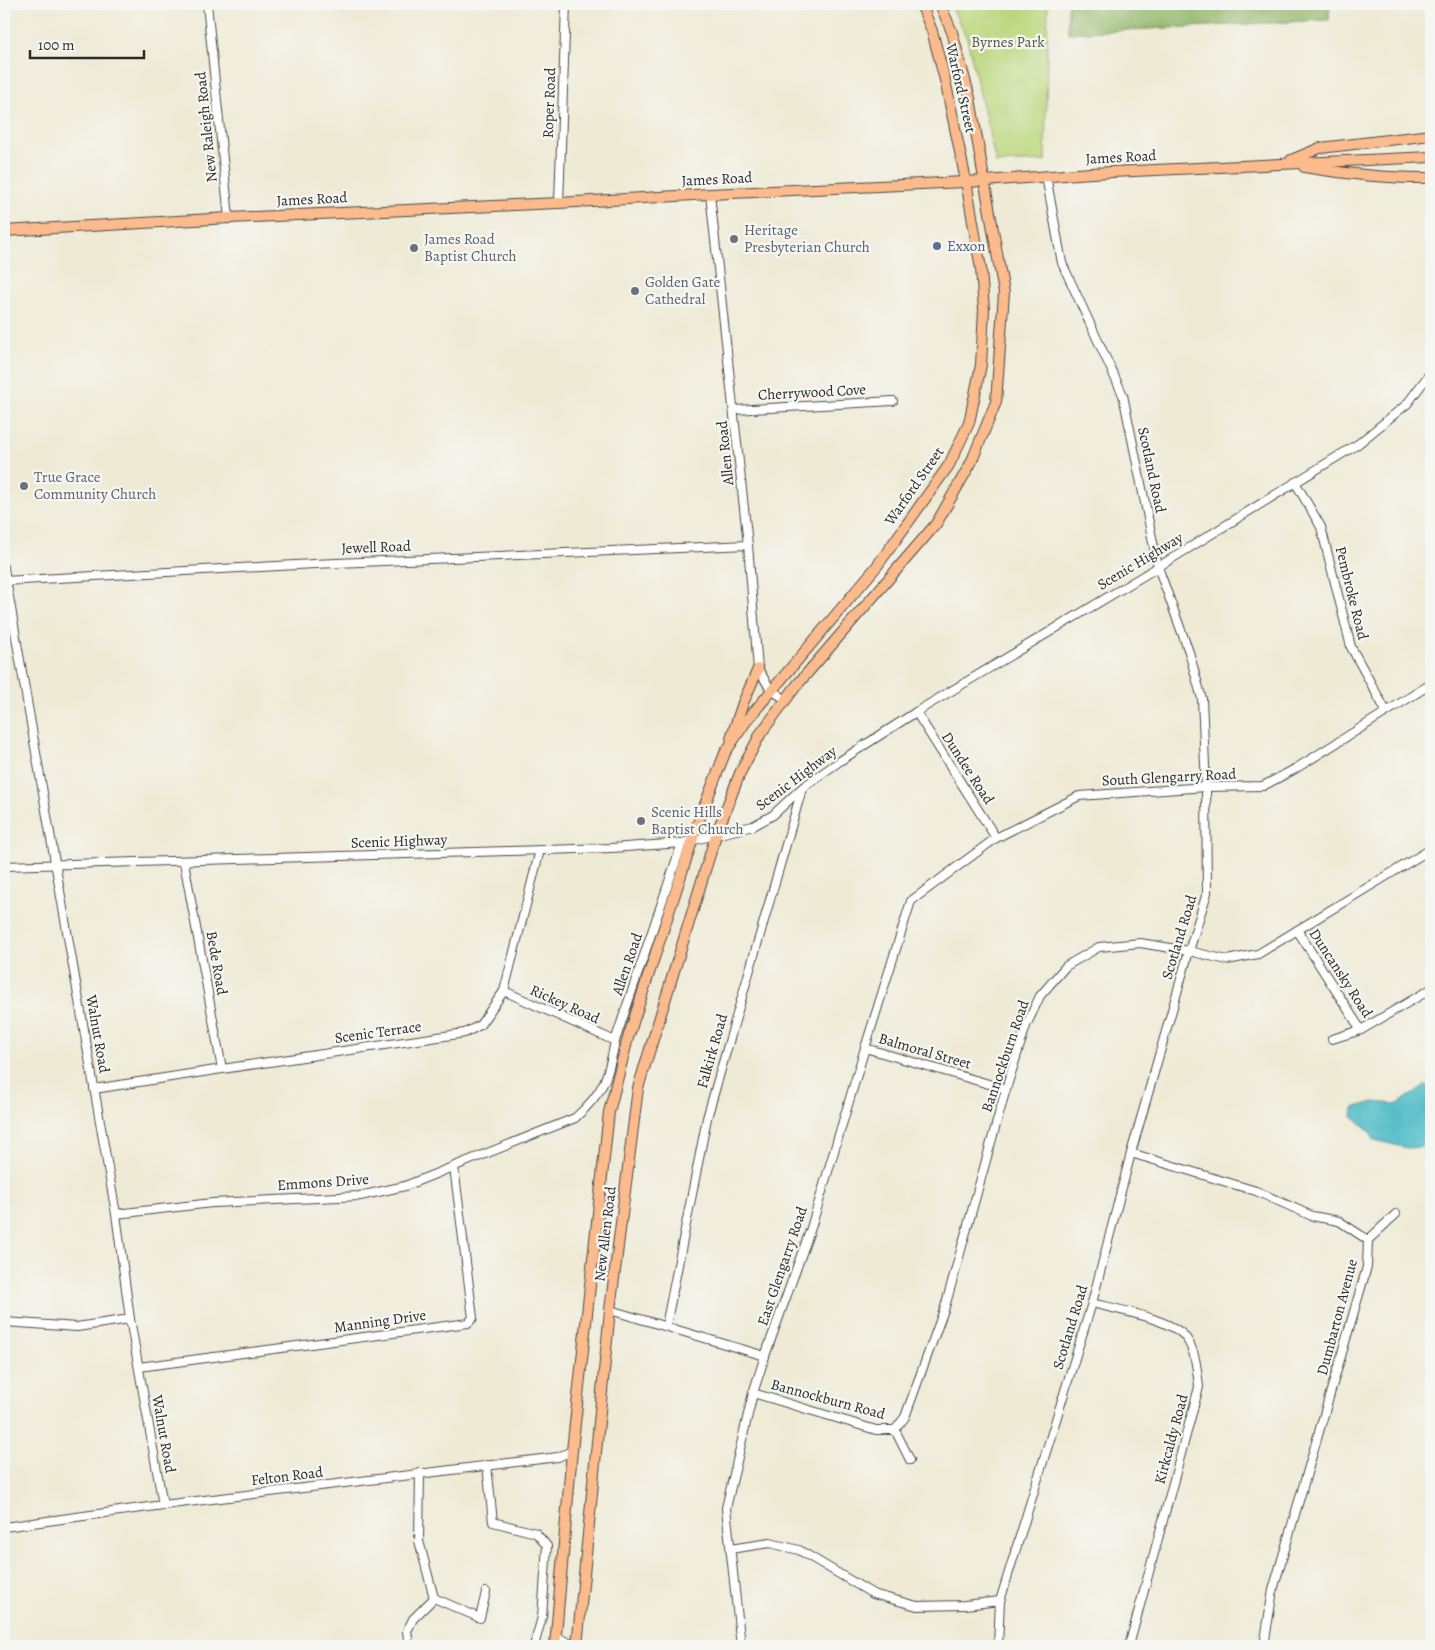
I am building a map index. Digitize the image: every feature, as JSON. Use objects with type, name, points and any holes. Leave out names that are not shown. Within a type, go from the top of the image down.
[{"type":"main road","name":"Warford Street","points":[[693,841],[699,820],[725,753],[747,720],[771,690],[877,566],[950,465],[969,423],[981,365],[984,310],[981,269],[966,181],[934,39],[921,4]]},
{"type":"main road","name":"Warford Street","points":[[716,835],[740,773],[761,733],[786,699],[936,524],[971,463],[996,402],[1004,294],[970,98],[952,32],[940,4]]},
{"type":"main road","points":[[1284,163],[1320,148],[1431,135]]},
{"type":"main road","name":"James Road","points":[[4,231],[229,218],[985,181],[1284,163],[1431,158]]},
{"type":"main road","points":[[1284,163],[1345,174],[1398,179],[1431,178]]},
{"type":"main road","points":[[725,753],[743,703],[758,669]]},
{"type":"main road","name":"New Allen Road","points":[[576,1646],[610,1310],[638,1088],[716,835]]},
{"type":"main road","name":"New Allen Road","points":[[556,1642],[572,1451],[609,1112],[628,1038],[693,841]]},
{"type":"street","name":"New Raleigh Road","points":[[207,4],[229,218]]},
{"type":"street","name":"Roper Road","points":[[559,203],[566,4]]},
{"type":"street","name":"Scotland Road","points":[[998,1646],[1000,1601],[1092,1303],[1131,1153],[1207,893],[1206,787],[1202,699],[1158,566],[1123,395],[1062,263],[1046,176]]},
{"type":"street","name":"Allen Road","points":[[710,194],[748,545],[758,669],[771,690],[786,699]]},
{"type":"street","name":"Scenic Highway","points":[[4,866],[611,848],[682,843],[753,826],[773,815],[803,787],[840,761],[916,712],[1358,444],[1408,404],[1431,372]]},
{"type":"street","name":"Cherrywood Cove","points":[[734,410],[893,401]]},
{"type":"street","name":"Pembroke Road","points":[[1295,482],[1321,527],[1351,647],[1386,711]]},
{"type":"street","name":"Jewell Road","points":[[5,581],[314,564],[748,545]]},
{"type":"street","name":"Walnut Road","points":[[4,568],[116,1214],[130,1319],[163,1505]]},
{"type":"street","name":"South Glengarry Road","points":[[911,901],[996,838],[1079,796],[1206,787],[1262,786],[1296,768],[1431,684]]},
{"type":"street","name":"Dundee Road","points":[[916,712],[996,838]]},
{"type":"street","name":"Falkirk Road","points":[[666,1326],[707,1118],[803,787]]},
{"type":"street","name":"Allen Road","points":[[599,1094],[609,1071],[615,1041],[682,843]]},
{"type":"street","name":"Bannockburn Road","points":[[896,1430],[905,1417],[944,1307],[1006,1089],[1026,1026],[1040,996],[1066,966],[1099,947],[1140,943],[1189,951],[1227,960],[1258,954],[1431,848]]},
{"type":"street","name":"Scenic Terrace","points":[[94,1089],[465,1033],[480,1025],[504,991],[540,850]]},
{"type":"street","name":"Bede Road","points":[[184,862],[222,1069]]},
{"type":"street","name":"East Glengarry Road","points":[[741,1646],[726,1508],[753,1393],[811,1228],[911,901]]},
{"type":"street","name":"Duncansky Road","points":[[1297,930],[1361,1030]]},
{"type":"street","points":[[1332,1039],[1361,1030],[1431,988]]},
{"type":"street","name":"Rickey Road","points":[[504,991],[615,1041]]},
{"type":"street","name":"Balmoral Street","points":[[865,1048],[1006,1089]]},
{"type":"street","name":"Emmons Drive","points":[[116,1214],[212,1203],[360,1196],[405,1186],[575,1118],[599,1094]]},
{"type":"street","name":"Dumbarton Avenue","points":[[1131,1153],[1256,1191],[1312,1216],[1339,1221],[1368,1240],[1367,1268],[1273,1590],[1264,1646]]},
{"type":"street","name":"Manning Drive","points":[[139,1367],[468,1323],[473,1318],[454,1167]]},
{"type":"street","points":[[1368,1240],[1396,1214]]},
{"type":"street","name":"Kirkcaldy Road","points":[[1092,1303],[1159,1320],[1178,1330],[1186,1337],[1193,1352],[1199,1387],[1129,1646]]},
{"type":"street","name":"Bannockburn Road","points":[[610,1310],[765,1356]]},
{"type":"street","points":[[4,1322],[77,1327],[130,1319]]},
{"type":"street","name":"Bannockburn Road","points":[[753,1393],[876,1430],[896,1430]]},
{"type":"street","name":"Bannockburn Road","points":[[896,1430],[910,1460]]},
{"type":"street","name":"Felton Road","points":[[4,1527],[163,1505],[558,1457],[572,1451]]},
{"type":"street","points":[[487,1465],[493,1522],[536,1533],[547,1546],[542,1617],[534,1646]]},
{"type":"street","points":[[420,1473],[419,1541],[434,1598]]},
{"type":"street","points":[[730,1549],[770,1543],[799,1550],[873,1594],[917,1606],[966,1606],[1000,1601]]},
{"type":"street","points":[[434,1598],[480,1618],[486,1592]]},
{"type":"street","points":[[409,1646],[406,1631],[413,1619],[434,1598]]},
{"type":"street","points":[[556,1642],[576,1646]]},
{"type":"green space","name":"Byrnes Park","points":[[950,4],[1048,4],[1045,161],[996,163],[967,38]]},
{"type":"green space","points":[[1068,4],[1330,4],[1329,20],[1068,33]]},
{"type":"water","points":[[1425,1085],[1431,1087],[1431,1138],[1422,1147],[1407,1148],[1374,1140],[1369,1130],[1352,1117],[1353,1108],[1373,1102],[1398,1104]]},
{"type":"place","name":"Heritage Presbyterian Church","points":[[734,239]]},
{"type":"place","name":"Exxon","points":[[937,246]]},
{"type":"place","name":"James Road Baptist Church","points":[[414,248]]},
{"type":"place","name":"Golden Gate Cathedral","points":[[635,291]]},
{"type":"place","name":"True Grace Community Church","points":[[24,486]]},
{"type":"place","name":"Scenic Hills Baptist Church","points":[[641,821]]}]
